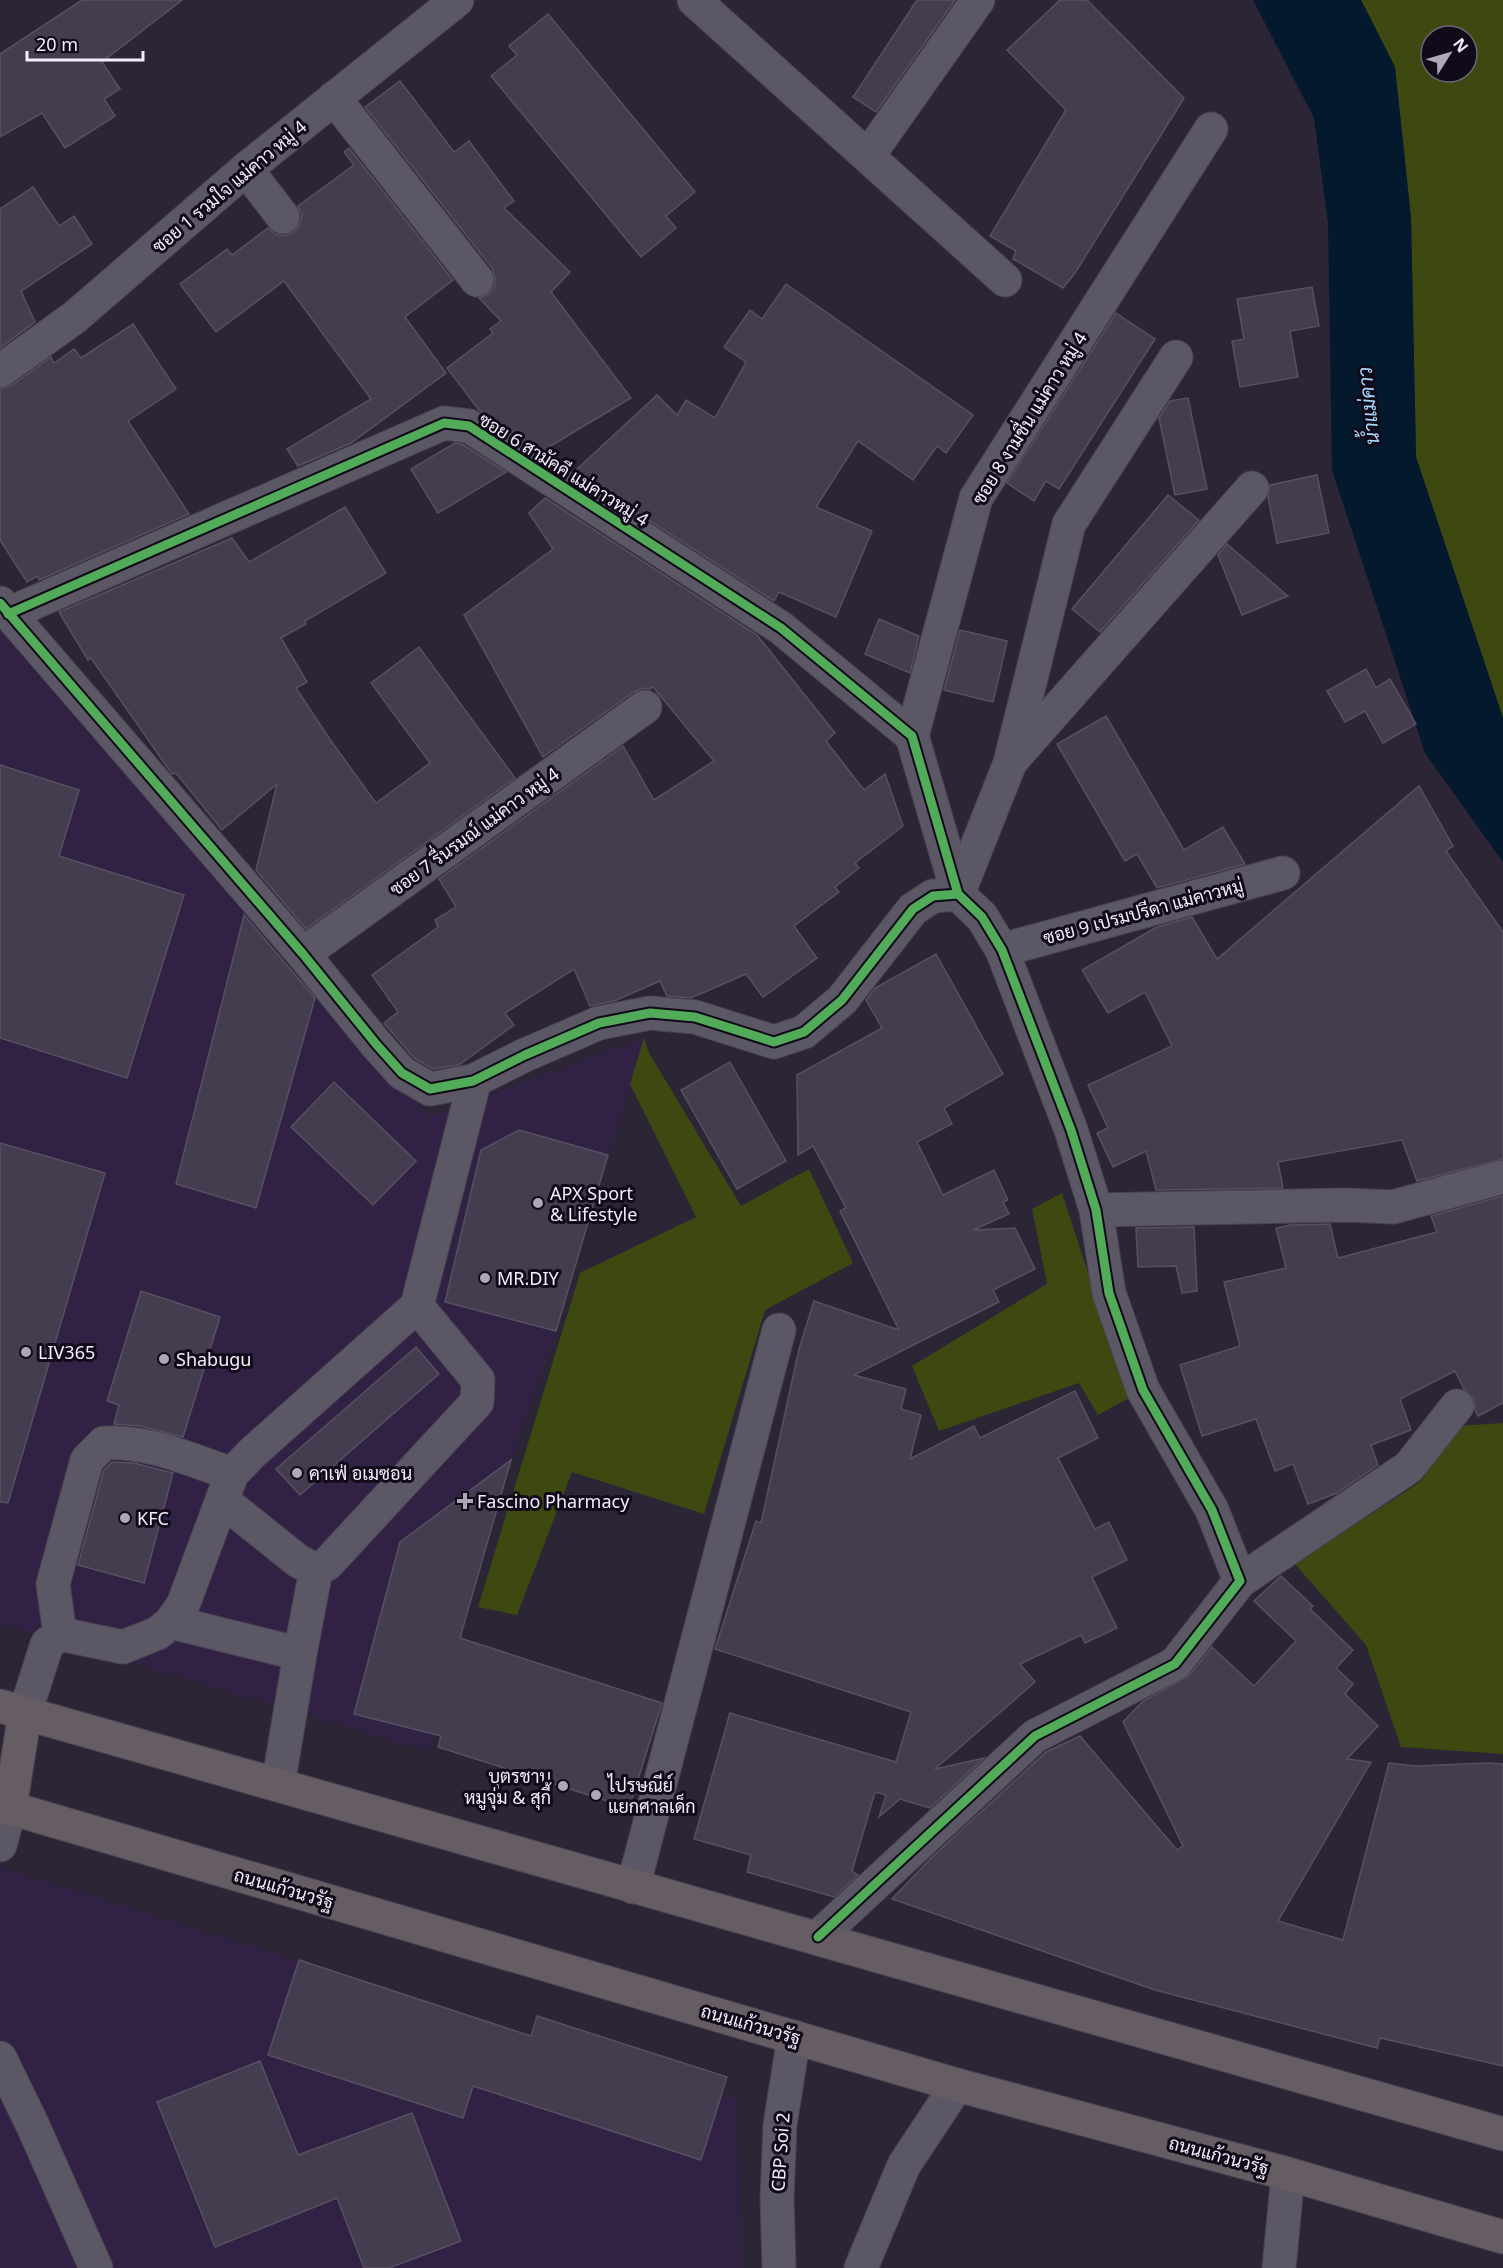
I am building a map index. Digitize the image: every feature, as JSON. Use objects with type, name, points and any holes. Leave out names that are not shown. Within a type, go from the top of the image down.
[{"type":"main road","points":[[5,1806],[13,1710],[633,1887],[818,1937],[1503,2134]]},
{"type":"main road","name":"ถนนแก้วนวรัฐ","points":[[5,1806],[957,2085],[1288,2174],[1503,2237]]},
{"type":"street","name":"ซอย 1 รวมใจ แม่คาว หมู่ 4","points":[[0,371],[75,316],[246,169],[457,0]]},
{"type":"street","points":[[694,0],[1005,280]]},
{"type":"street","points":[[868,156],[978,0]]},
{"type":"street","points":[[334,98],[477,280]]},
{"type":"street","name":"ซอย 8 งามชื่น แม่คาว หมู่ 4","points":[[912,736],[976,498],[1211,129]]},
{"type":"street","points":[[246,169],[283,217]]},
{"type":"street","points":[[958,894],[1010,763],[1069,524],[1176,357]]},
{"type":"street","name":"ซอย 6 สามัคคี แม่คาวหมู่ 4","points":[[4,608],[444,423],[469,426],[781,628],[912,736]]},
{"type":"street","points":[[1010,763],[1252,488]]},
{"type":"street","points":[[4,608],[303,954],[402,1073],[430,1089],[473,1081],[525,1055],[599,1023],[650,1013],[695,1017],[774,1042],[804,1032],[842,1000],[913,909],[933,896],[958,894]]},
{"type":"street","name":"ซอย 7 รื่นรมณ์ แม่คาว หมู่ 4","points":[[303,954],[645,707]]},
{"type":"street","points":[[912,736],[958,894],[982,917],[1002,950],[1071,1130],[1096,1210],[1109,1293],[1143,1390],[1212,1510],[1240,1581]]},
{"type":"street","name":"ซอย 9 เปรมปรีดา แม่คาวหมู่","points":[[1002,950],[1283,873]]},
{"type":"street","points":[[13,1710],[47,1644],[60,1634],[123,1647],[158,1633],[171,1622],[183,1605],[227,1487],[251,1454],[417,1306],[473,1081]]},
{"type":"street","points":[[1096,1210],[1347,1205],[1393,1207],[1503,1177]]},
{"type":"street","points":[[316,1570],[327,1564],[477,1402],[478,1380],[417,1306]]},
{"type":"street","points":[[633,1887],[779,1330]]},
{"type":"street","points":[[818,1937],[1035,1736],[1175,1664],[1240,1581],[1409,1467],[1457,1406]]},
{"type":"street","points":[[60,1634],[53,1584],[87,1460],[104,1443],[124,1442],[148,1447],[227,1487],[298,1561],[316,1570]]},
{"type":"street","points":[[278,1785],[316,1570]]},
{"type":"street","points":[[171,1622],[300,1654]]},
{"type":"street","points":[[0,1845],[5,1806]]},
{"type":"street","name":"CBP Soi 2","points":[[779,2268],[777,2198],[780,2125],[794,2037]]},
{"type":"street","points":[[0,2058],[96,2268]]},
{"type":"street","points":[[861,2268],[904,2165],[957,2085]]},
{"type":"street","points":[[1279,2268],[1288,2174]]},
{"type":"shaded area","points":[[0,620],[430,1117],[644,1038],[556,1331],[521,1430],[428,1751],[0,1623]]},
{"type":"shaded area","points":[[0,1867],[736,2099],[743,2268],[0,2268]]},
{"type":"green space","points":[[1361,0],[1503,0],[1503,718],[1416,457],[1411,218],[1395,67]]},
{"type":"green space","points":[[644,1038],[649,1053],[741,1206],[809,1169],[853,1263],[765,1310],[704,1514],[572,1472],[517,1615],[478,1607],[580,1273],[696,1217],[630,1084]]},
{"type":"green space","points":[[1062,1193],[1129,1398],[1098,1415],[1079,1383],[939,1431],[912,1366],[1047,1284],[1032,1209]]},
{"type":"green space","points":[[1503,1423],[1503,1754],[1401,1747],[1366,1645],[1295,1564],[1420,1482],[1458,1426]]},
{"type":"water","name":"น้ำแม่คาว","points":[[1253,0],[1361,0],[1395,67],[1411,218],[1416,457],[1503,718],[1503,862],[1425,753],[1332,470],[1328,223],[1314,118]]},
{"type":"building","points":[[82,0],[182,0],[102,62],[120,89],[104,99],[115,116],[65,148],[42,113],[0,137],[0,54]]},
{"type":"building","points":[[917,0],[955,0],[876,112],[853,97]]},
{"type":"building","points":[[1060,0],[1087,0],[1184,98],[1075,273],[1063,288],[1013,259],[1016,251],[990,236],[1066,110],[1007,50]]},
{"type":"building","points":[[548,14],[695,192],[666,216],[676,228],[641,257],[491,76],[517,55],[509,46]]},
{"type":"building","points":[[400,81],[454,152],[469,141],[514,201],[504,208],[570,272],[551,292],[631,398],[542,451],[479,410],[447,368],[493,333],[490,329],[501,321],[479,298],[489,294],[495,286],[495,277],[492,268],[365,107]]},
{"type":"building","points":[[349,148],[453,280],[405,317],[446,373],[351,443],[298,466],[287,449],[371,399],[284,281],[216,332],[180,284],[227,249],[232,255],[268,228],[275,234],[285,236],[295,231],[302,215],[298,206],[354,165],[344,152]]},
{"type":"building","points":[[33,187],[59,226],[74,216],[92,244],[21,291],[35,322],[0,348],[0,209]]},
{"type":"building","points":[[786,284],[973,415],[946,453],[937,446],[913,480],[858,441],[816,507],[872,531],[836,617],[779,592],[774,601],[574,472],[657,395],[677,415],[686,400],[715,418],[746,362],[724,347],[750,310],[762,319]]},
{"type":"building","points":[[1312,287],[1319,326],[1290,331],[1298,377],[1240,387],[1232,341],[1244,339],[1237,299]]},
{"type":"building","points":[[1116,313],[1155,339],[1059,489],[1046,481],[1034,501],[1007,483]]},
{"type":"building","points":[[133,324],[176,389],[128,421],[189,514],[39,580],[37,576],[27,582],[0,540],[0,389],[11,386],[51,357],[54,363],[74,349],[81,358]]},
{"type":"building","points":[[1188,398],[1207,489],[1175,495],[1159,418],[1170,401]]},
{"type":"building","points":[[455,443],[462,444],[506,472],[438,513],[411,469]]},
{"type":"building","points":[[1317,475],[1329,533],[1277,543],[1268,497],[1270,485]]},
{"type":"building","points":[[1168,495],[1199,520],[1100,632],[1072,609]]},
{"type":"building","points":[[545,498],[757,635],[835,733],[826,741],[864,790],[885,774],[903,826],[855,863],[859,868],[835,887],[839,892],[794,926],[817,958],[763,997],[746,974],[691,998],[667,996],[660,981],[614,1001],[590,1006],[574,969],[505,1013],[514,1025],[459,1065],[433,1069],[414,1058],[384,1023],[398,1012],[372,975],[438,927],[435,920],[456,907],[439,879],[623,746],[654,800],[714,761],[653,687],[634,692],[543,757],[464,615],[553,549],[529,513]]},
{"type":"building","points":[[345,507],[386,573],[305,621],[306,624],[281,638],[307,682],[296,688],[376,803],[430,763],[371,683],[419,647],[515,778],[306,929],[256,870],[277,784],[222,830],[176,773],[172,774],[91,658],[88,660],[59,612],[232,538],[249,562]]},
{"type":"building","points":[[1227,544],[1288,596],[1242,615],[1218,555]]},
{"type":"building","points":[[879,619],[919,636],[910,673],[865,654]]},
{"type":"building","points":[[960,630],[1007,641],[993,702],[944,690]]},
{"type":"building","points":[[1366,669],[1376,688],[1390,679],[1416,724],[1383,743],[1365,711],[1345,722],[1327,691]]},
{"type":"building","points":[[1106,716],[1184,850],[1223,827],[1245,864],[1157,888],[1137,854],[1125,861],[1057,744]]},
{"type":"building","points":[[0,765],[79,790],[59,856],[184,895],[127,1078],[0,1038]]},
{"type":"building","points":[[1419,786],[1453,846],[1446,851],[1503,932],[1503,1159],[1417,1181],[1402,1140],[1278,1162],[1283,1188],[1156,1190],[1146,1151],[1113,1167],[1097,1133],[1108,1128],[1088,1085],[1172,1046],[1145,992],[1108,1013],[1082,970],[1157,927],[1192,917],[1217,959]]},
{"type":"building","points":[[244,915],[315,998],[256,1208],[176,1184]]},
{"type":"building","points":[[936,954],[1003,1074],[944,1108],[952,1124],[917,1142],[943,1195],[994,1170],[1008,1200],[1003,1202],[1009,1214],[973,1230],[1015,1228],[1035,1269],[993,1290],[999,1302],[854,1375],[906,1389],[901,1409],[921,1415],[910,1459],[974,1426],[980,1438],[1075,1391],[1098,1438],[1058,1458],[1095,1529],[1109,1522],[1127,1560],[1092,1577],[1117,1628],[1085,1643],[1081,1635],[1020,1664],[1035,1682],[935,1769],[984,1758],[930,1808],[900,1799],[879,1817],[886,1795],[875,1792],[852,1871],[858,1875],[834,1897],[747,1872],[751,1855],[694,1839],[730,1713],[896,1762],[911,1712],[715,1649],[756,1521],[761,1523],[799,1349],[814,1301],[899,1330],[840,1211],[846,1208],[813,1146],[798,1155],[797,1075],[882,1028],[866,1000],[875,988]]},
{"type":"building","points":[[730,1062],[786,1161],[737,1189],[681,1090]]},
{"type":"building","points":[[334,1082],[416,1161],[373,1205],[291,1127]]},
{"type":"building","points":[[519,1130],[608,1155],[556,1331],[445,1302],[481,1150]]},
{"type":"building","name":"LIV365","points":[[0,1143],[105,1173],[8,1503],[0,1502]]},
{"type":"building","points":[[1503,1196],[1503,1403],[1478,1416],[1474,1399],[1464,1389],[1455,1371],[1400,1399],[1411,1430],[1371,1445],[1378,1465],[1337,1493],[1308,1504],[1293,1464],[1275,1471],[1256,1419],[1202,1436],[1180,1365],[1240,1346],[1224,1282],[1286,1268],[1276,1228],[1290,1225],[1330,1224],[1338,1258],[1437,1232],[1431,1216]]},
{"type":"building","points":[[1194,1227],[1197,1291],[1182,1293],[1176,1266],[1138,1267],[1136,1228]]},
{"type":"building","name":"Shabugu","points":[[141,1291],[220,1317],[183,1437],[140,1426],[114,1424],[119,1405],[107,1401]]},
{"type":"building","points":[[416,1347],[439,1374],[300,1495],[276,1469]]},
{"type":"building","points":[[511,1460],[460,1638],[662,1703],[629,1808],[438,1747],[441,1736],[354,1714],[400,1542]]},
{"type":"building","name":"KFC","points":[[112,1462],[134,1463],[173,1473],[144,1583],[78,1565],[104,1470]]},
{"type":"building","points":[[1281,1576],[1313,1606],[1310,1609],[1353,1650],[1336,1668],[1353,1684],[1345,1694],[1378,1726],[1347,1759],[1371,1762],[1278,1921],[1343,1940],[1389,1763],[1416,1766],[1503,1764],[1503,2066],[1380,2038],[1377,2048],[1155,1990],[892,1899],[931,1858],[1046,1752],[1080,1736],[1177,1850],[1183,1846],[1123,1722],[1142,1702],[1189,1676],[1212,1647],[1254,1686],[1296,1641],[1254,1601]]},
{"type":"building","points":[[299,1960],[531,2036],[537,2016],[727,2077],[701,2160],[473,2086],[463,2118],[268,2055]]},
{"type":"building","points":[[260,2061],[298,2155],[412,2113],[461,2241],[389,2268],[364,2268],[337,2198],[215,2247],[157,2102]]},
{"type":"cycle path","points":[[8,614],[444,423],[469,426],[781,628],[912,736],[958,894]]},
{"type":"cycle path","points":[[0,603],[303,954],[376,1044],[402,1073],[430,1089],[473,1081],[525,1055],[599,1023],[650,1013],[695,1017],[774,1042],[804,1032],[842,1000],[913,909],[933,896],[958,894],[982,917],[1002,950],[1071,1130],[1096,1210],[1109,1293],[1143,1390],[1212,1510],[1240,1581],[1175,1664],[1035,1736],[818,1937]]},
{"type":"place","name":"APX Sport & Lifestyle","points":[[538,1203]]},
{"type":"place","name":"MR.DIY","points":[[485,1278]]},
{"type":"place","name":"LIV365","points":[[26,1352]]},
{"type":"place","name":"Shabugu","points":[[164,1359]]},
{"type":"place","name":"คาเฟ่ อเมซอน","points":[[297,1473]]},
{"type":"place","name":"Fascino Pharmacy","points":[[465,1501]]},
{"type":"place","name":"KFC","points":[[125,1518]]},
{"type":"place","name":"บุตรชาบู หมูจุ่ม & สุกี้","points":[[563,1786]]},
{"type":"place","name":"ไปรษณีย์ แยกศาลเด็ก","points":[[596,1795]]}]
